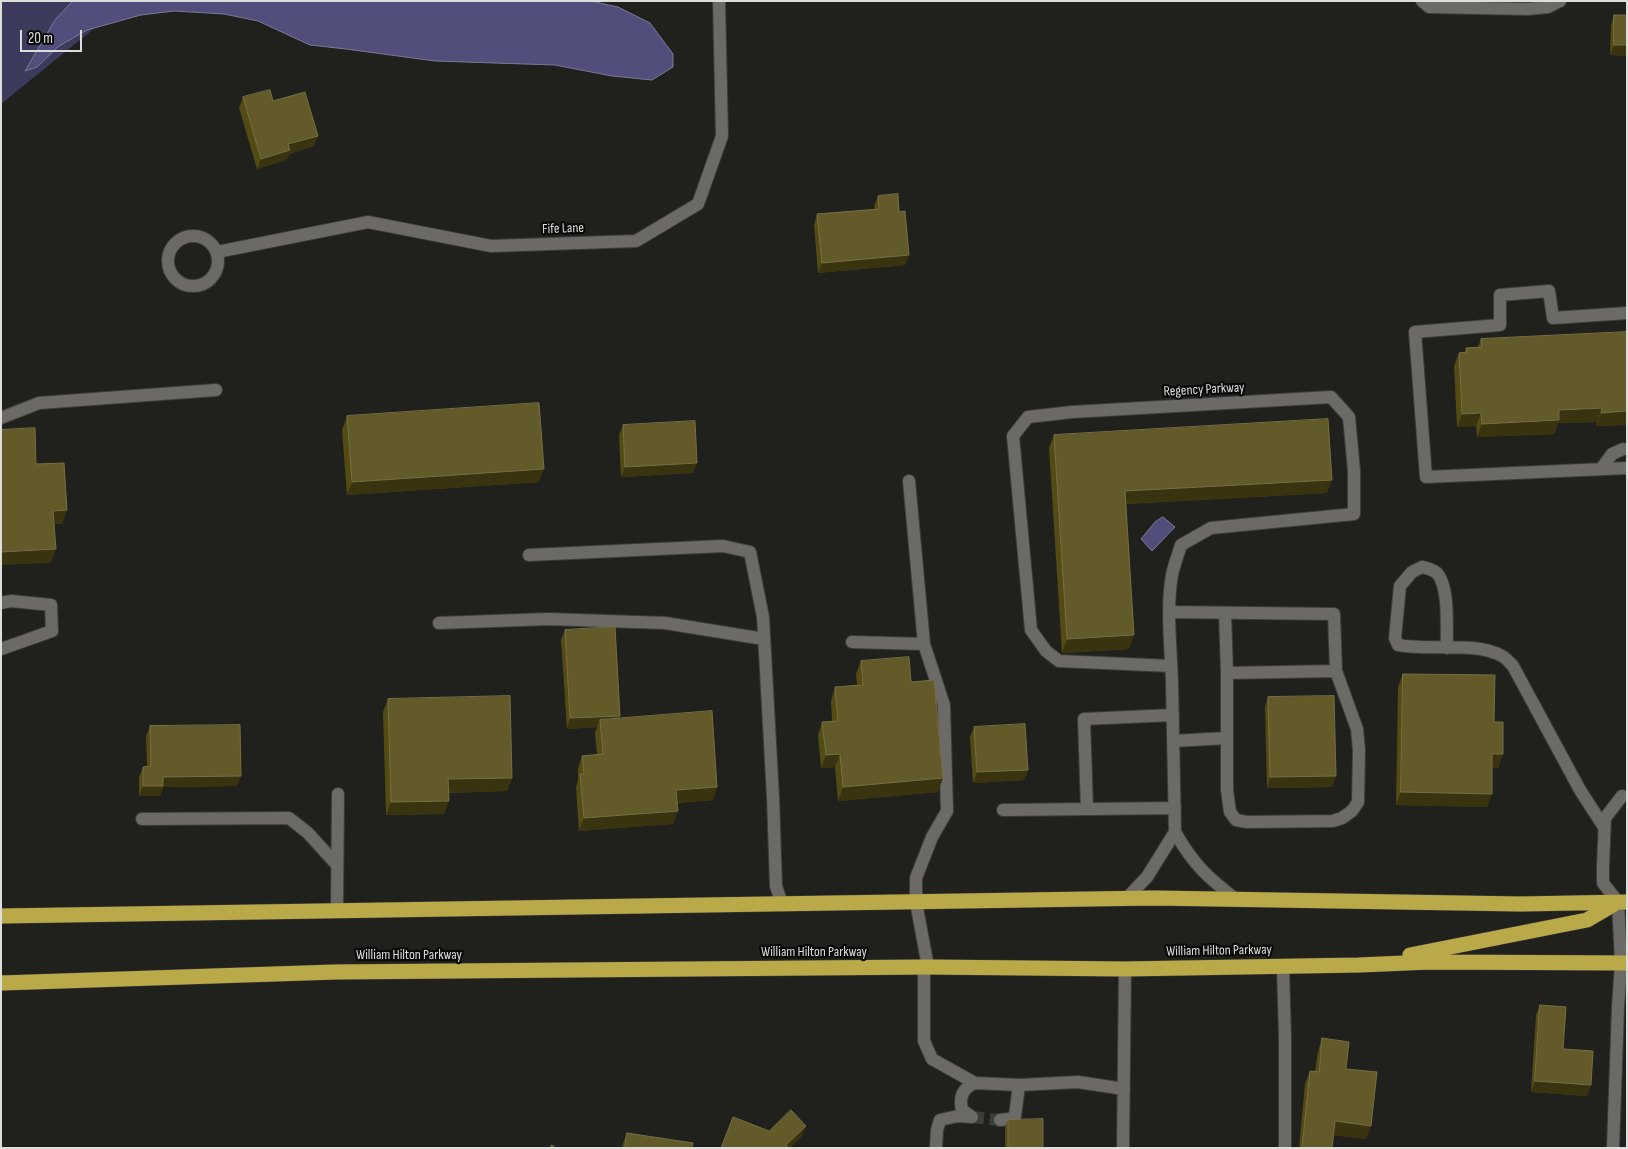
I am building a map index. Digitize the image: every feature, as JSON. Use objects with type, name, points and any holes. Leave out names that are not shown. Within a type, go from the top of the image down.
[{"type":"highway","points":[[1,916],[1126,899],[1522,904],[1624,900]]},
{"type":"highway","points":[[1359,965],[1587,920],[1624,900]]},
{"type":"highway","name":"William Hilton Parkway","points":[[1,982],[335,972],[926,967],[1125,969],[1428,962],[1625,962]]},
{"type":"street","name":"Fife Lane","points":[[217,252],[368,222],[491,246],[636,241],[698,204],[722,136],[719,1]]},
{"type":"street","points":[[1422,1],[1429,7],[1528,9],[1548,7],[1560,1]]},
{"type":"street","points":[[194,235],[204,238],[212,244],[217,252],[216,272],[210,280],[201,285],[191,287],[181,284],[173,278],[168,269],[167,259],[170,250],[175,242],[184,237],[194,235]]},
{"type":"street","points":[[1627,313],[1553,318],[1549,291],[1500,295],[1500,325],[1415,332],[1426,477],[1627,468]]},
{"type":"street","points":[[1,418],[39,403],[216,390]]},
{"type":"street","name":"Regency Parkway","points":[[1171,666],[1059,661],[1046,651],[1031,630],[1013,436],[1028,417],[1072,412],[1331,397],[1349,417],[1354,471],[1354,514],[1211,528],[1181,546],[1172,575],[1170,612],[1175,832]]},
{"type":"street","points":[[1601,469],[1612,454],[1623,449]]},
{"type":"street","points":[[909,481],[924,644],[944,705],[947,811],[932,837],[916,878],[916,902],[926,967],[924,1041],[932,1059],[975,1083],[1019,1085],[1078,1082],[1124,1089]]},
{"type":"street","points":[[529,555],[724,546],[750,552],[763,617],[776,886],[782,904]]},
{"type":"street","points":[[1447,648],[1445,592],[1442,581],[1435,571],[1422,567],[1412,572],[1400,586],[1395,638],[1398,645],[1410,647],[1447,648],[1470,648],[1503,656],[1513,666],[1580,790],[1604,826]]},
{"type":"street","points":[[1,603],[11,601],[51,605],[52,631],[1,649]]},
{"type":"street","points":[[1170,612],[1334,614],[1336,671],[1358,729],[1359,750],[1358,802],[1352,811],[1342,818],[1320,822],[1247,822],[1236,820],[1230,812],[1227,790],[1225,613]]},
{"type":"street","points":[[439,623],[548,619],[665,623],[764,639]]},
{"type":"street","points":[[852,642],[924,644]]},
{"type":"street","points":[[1227,673],[1336,671]]},
{"type":"street","points":[[1087,809],[1084,719],[1172,715]]},
{"type":"street","points":[[1173,741],[1227,738]]},
{"type":"street","points":[[336,910],[338,794]]},
{"type":"street","points":[[1614,1148],[1618,1007],[1625,962],[1624,900],[1603,883],[1604,826],[1605,818],[1625,799]]},
{"type":"street","points":[[1002,810],[1175,808]]},
{"type":"street","points":[[142,819],[288,818],[308,833],[337,865]]},
{"type":"street","points":[[1126,899],[1147,877],[1175,832],[1198,867],[1237,900]]},
{"type":"street","points":[[1283,966],[1285,1148]]},
{"type":"street","points":[[1123,1148],[1125,969]]},
{"type":"street","points":[[936,1148],[937,1130],[940,1120],[958,1116],[972,1117],[962,1110],[960,1101],[966,1087],[975,1083]]},
{"type":"street","points":[[1000,1120],[1015,1116],[1019,1085]]},
{"type":"shaded area","points":[[1,1],[128,1],[1,104]]},
{"type":"shaded area","points":[[73,1],[591,1],[618,7],[650,23],[673,54],[673,67],[652,80],[612,76],[555,65],[435,61],[310,45],[258,21],[224,14],[174,11],[141,15],[87,30],[59,46],[37,67],[25,71],[55,20]]},
{"type":"shaded area","points":[[1163,517],[1175,527],[1152,551],[1141,539],[1155,522]]},
{"type":"building","points":[[1614,15],[1627,15],[1627,45],[1614,45]]},
{"type":"building","points":[[270,90],[273,101],[305,92],[318,136],[288,144],[290,150],[261,159],[243,97]]},
{"type":"building","points":[[898,194],[899,212],[905,211],[909,255],[822,263],[817,214],[879,209],[878,196]]},
{"type":"building","points":[[1627,332],[1627,411],[1601,413],[1602,408],[1559,410],[1559,420],[1482,424],[1481,413],[1462,414],[1459,353],[1467,352],[1466,348],[1482,347],[1481,339]]},
{"type":"building","points":[[539,403],[544,469],[352,482],[347,416]]},
{"type":"building","points":[[1328,419],[1332,480],[1125,491],[1134,635],[1067,639],[1054,435]]},
{"type":"building","points":[[695,421],[697,463],[625,467],[623,425]]},
{"type":"building","points":[[35,428],[36,464],[64,463],[67,510],[53,511],[56,549],[1,552],[1,430]]},
{"type":"building","points":[[615,627],[620,716],[570,718],[565,630]]},
{"type":"building","points":[[909,657],[911,682],[934,680],[943,778],[843,787],[840,754],[826,755],[822,722],[838,721],[835,687],[863,685],[861,661]]},
{"type":"building","points":[[1403,674],[1495,675],[1494,722],[1503,722],[1503,754],[1492,754],[1492,794],[1401,792]]},
{"type":"building","points":[[510,696],[512,778],[448,779],[449,801],[391,802],[388,699]]},
{"type":"building","points":[[1334,696],[1336,776],[1270,777],[1268,697]]},
{"type":"building","points":[[712,711],[717,787],[676,790],[678,811],[584,818],[580,774],[584,774],[582,756],[603,754],[600,720]]},
{"type":"building","points":[[1025,724],[1028,770],[977,772],[974,727]]},
{"type":"building","points":[[240,725],[241,776],[163,777],[163,786],[143,786],[143,767],[151,766],[150,726]]},
{"type":"building","points":[[1540,1005],[1566,1007],[1563,1049],[1593,1051],[1591,1085],[1535,1081]]},
{"type":"building","points":[[1322,1038],[1349,1042],[1346,1069],[1377,1072],[1371,1126],[1335,1121],[1332,1148],[1302,1148],[1310,1071],[1319,1072]]},
{"type":"building","points":[[791,1110],[806,1126],[786,1145],[789,1148],[721,1148],[733,1117],[769,1131]]},
{"type":"building","points":[[1043,1119],[1043,1148],[1008,1148],[1008,1120]]},
{"type":"building","points":[[627,1133],[693,1143],[692,1148],[625,1148]]},
{"type":"tunnel","points":[[972,1117],[1000,1120]]}]
